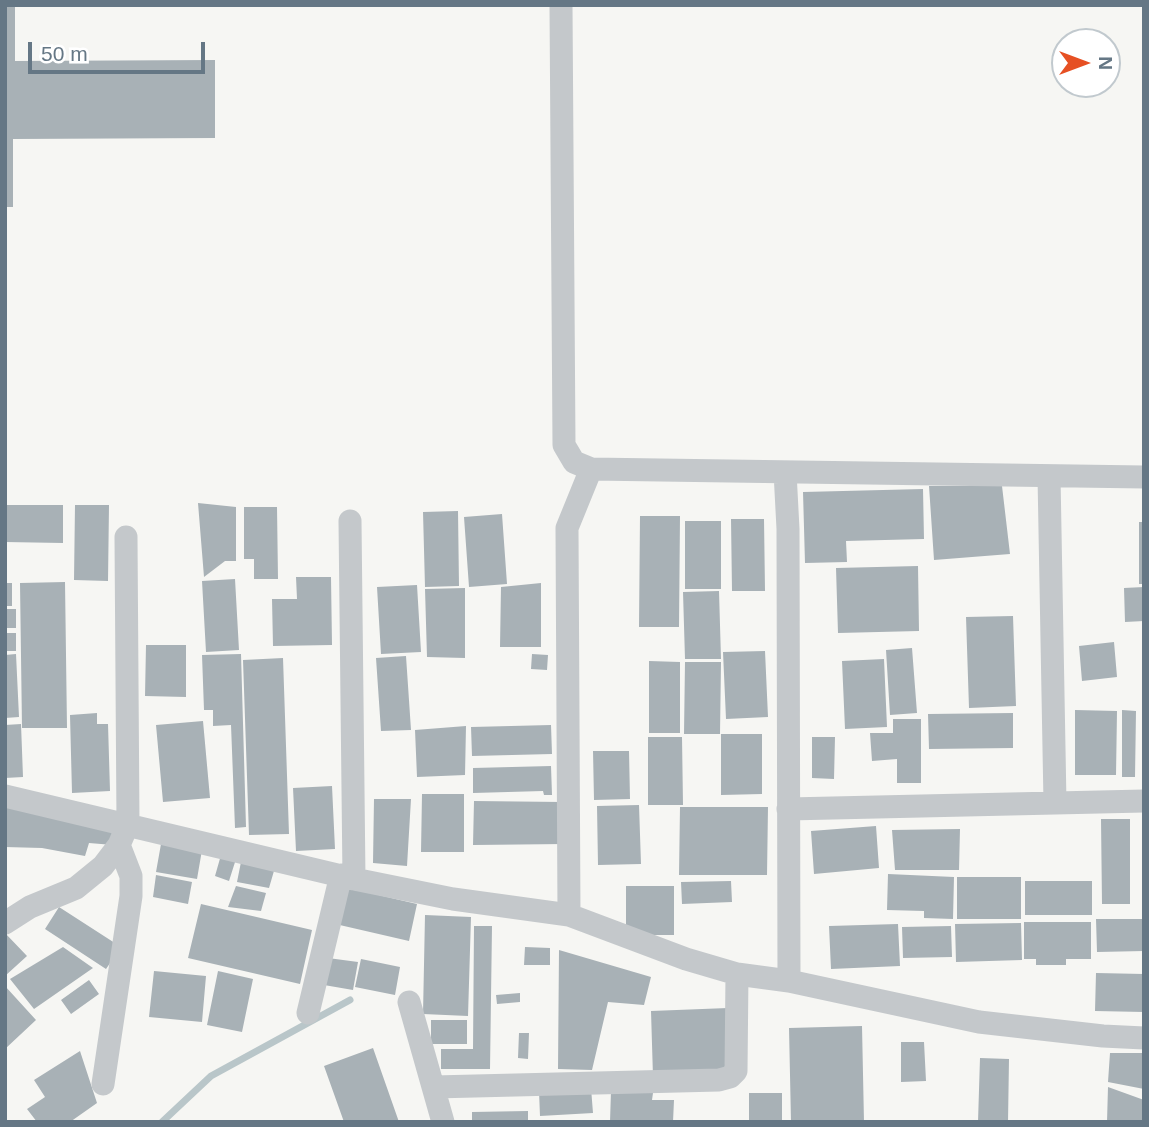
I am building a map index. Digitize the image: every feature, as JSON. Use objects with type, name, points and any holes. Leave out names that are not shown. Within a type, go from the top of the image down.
[{"type":"street","points":[[561,5],[564,445],[574,462],[591,469],[1144,477]]},
{"type":"street","points":[[569,915],[567,528],[591,469]]},
{"type":"street","points":[[785,472],[788,529],[789,982]]},
{"type":"street","points":[[1048,476],[1055,803]]},
{"type":"street","points":[[308,1013],[347,877],[351,521]]},
{"type":"street","points":[[5,923],[30,907],[76,888],[103,866],[119,845],[128,824],[126,537]]},
{"type":"street","points":[[5,796],[347,877],[453,899],[569,915],[686,959],[737,974],[789,982],[979,1022],[1144,1038]]},
{"type":"street","points":[[788,809],[1144,801]]},
{"type":"street","points":[[103,1084],[131,896],[131,876],[119,845]]},
{"type":"street","points":[[434,1087],[719,1080],[730,1077],[736,1071],[737,974]]},
{"type":"street","points":[[409,1002],[443,1122]]},
{"type":"building","points":[[5,5],[15,5],[15,61],[215,60],[215,138],[13,139],[13,207],[5,207]]},
{"type":"building","points":[[929,486],[1002,486],[1010,554],[934,560]]},
{"type":"building","points":[[923,489],[924,539],[846,541],[847,562],[805,563],[803,492]]},
{"type":"building","points":[[198,503],[236,507],[236,561],[225,561],[204,577]]},
{"type":"building","points":[[5,505],[63,505],[63,543],[5,542]]},
{"type":"building","points":[[75,505],[109,505],[108,581],[74,580]]},
{"type":"building","points":[[244,507],[277,507],[278,579],[254,579],[254,559],[244,559]]},
{"type":"building","points":[[458,511],[459,586],[425,587],[423,512]]},
{"type":"building","points":[[502,514],[507,584],[469,587],[464,517]]},
{"type":"building","points":[[640,516],[680,516],[679,627],[639,627]]},
{"type":"building","points":[[731,519],[764,519],[765,591],[732,591]]},
{"type":"building","points":[[685,521],[721,521],[721,589],[685,589]]},
{"type":"building","points":[[1139,522],[1144,522],[1144,584],[1139,584]]},
{"type":"building","points":[[918,566],[919,631],[838,633],[836,568]]},
{"type":"building","points":[[296,577],[331,577],[332,645],[273,646],[272,599],[297,599]]},
{"type":"building","points":[[235,579],[239,650],[206,652],[202,581]]},
{"type":"building","points":[[65,582],[67,728],[22,728],[20,583]]},
{"type":"building","points":[[5,583],[12,583],[12,606],[5,606]]},
{"type":"building","points":[[541,583],[541,647],[500,647],[501,587]]},
{"type":"building","points":[[417,585],[421,652],[381,654],[377,587]]},
{"type":"building","points":[[1144,587],[1144,621],[1125,622],[1124,588]]},
{"type":"building","points":[[465,588],[465,658],[427,657],[425,589]]},
{"type":"building","points":[[719,591],[721,659],[685,659],[683,592]]},
{"type":"building","points":[[5,609],[16,609],[16,628],[5,628]]},
{"type":"building","points":[[1013,616],[1016,706],[969,708],[966,617]]},
{"type":"building","points":[[5,633],[16,633],[16,651],[5,651]]},
{"type":"building","points":[[1114,642],[1117,677],[1082,681],[1079,646]]},
{"type":"building","points":[[146,645],[186,645],[186,697],[145,696]]},
{"type":"building","points":[[912,648],[917,713],[890,715],[886,650]]},
{"type":"building","points":[[765,651],[768,717],[726,719],[723,652]]},
{"type":"building","points":[[16,654],[19,717],[5,718],[5,655]]},
{"type":"building","points":[[241,654],[246,827],[235,828],[231,725],[213,726],[213,710],[204,710],[202,655]]},
{"type":"building","points":[[532,654],[548,655],[547,670],[531,669]]},
{"type":"building","points":[[406,656],[411,730],[381,731],[376,658]]},
{"type":"building","points":[[283,658],[289,834],[249,835],[243,660]]},
{"type":"building","points":[[884,659],[887,727],[845,729],[842,661]]},
{"type":"building","points":[[649,661],[680,662],[680,733],[649,733]]},
{"type":"building","points":[[685,662],[721,662],[720,734],[684,734]]},
{"type":"building","points":[[1075,710],[1117,711],[1116,775],[1075,775]]},
{"type":"building","points":[[1122,710],[1136,711],[1135,777],[1122,777]]},
{"type":"building","points":[[97,713],[97,724],[108,724],[110,791],[72,793],[70,715]]},
{"type":"building","points":[[1013,713],[1013,748],[929,749],[928,714]]},
{"type":"building","points":[[893,719],[921,719],[921,783],[897,783],[897,759],[872,761],[870,733],[893,733]]},
{"type":"building","points":[[203,721],[210,798],[163,802],[156,725]]},
{"type":"building","points":[[21,724],[23,777],[5,778],[5,725]]},
{"type":"building","points":[[551,725],[552,754],[472,756],[471,727]]},
{"type":"building","points":[[466,726],[465,775],[417,777],[415,730]]},
{"type":"building","points":[[721,734],[762,734],[762,794],[721,795]]},
{"type":"building","points":[[648,737],[682,737],[683,805],[648,805]]},
{"type":"building","points":[[812,737],[835,737],[834,779],[812,778]]},
{"type":"building","points":[[593,751],[629,751],[630,799],[594,800]]},
{"type":"building","points":[[551,766],[552,795],[544,795],[543,791],[473,793],[473,768]]},
{"type":"building","points":[[332,786],[335,849],[296,851],[293,788]]},
{"type":"building","points":[[422,794],[464,794],[464,852],[421,852]]},
{"type":"building","points":[[374,799],[411,799],[407,866],[373,863]]},
{"type":"building","points":[[474,801],[562,802],[564,844],[473,845]]},
{"type":"building","points":[[5,804],[111,824],[113,845],[89,843],[85,856],[42,848],[5,847]]},
{"type":"building","points":[[639,805],[641,864],[598,865],[597,806]]},
{"type":"building","points":[[680,807],[768,807],[767,875],[679,875]]},
{"type":"building","points":[[1101,819],[1130,819],[1130,904],[1102,904]]},
{"type":"building","points":[[876,826],[879,868],[814,874],[811,831]]},
{"type":"building","points":[[960,829],[959,870],[895,870],[892,830]]},
{"type":"building","points":[[161,844],[202,850],[197,879],[156,872]]},
{"type":"building","points":[[221,855],[236,859],[229,881],[215,876]]},
{"type":"building","points":[[242,857],[276,864],[269,888],[237,882]]},
{"type":"building","points":[[888,874],[954,877],[953,919],[924,918],[924,911],[887,910]]},
{"type":"building","points":[[156,875],[192,882],[188,904],[153,897]]},
{"type":"building","points":[[957,877],[1021,877],[1021,919],[957,919]]},
{"type":"building","points":[[731,881],[732,902],[682,904],[681,882]]},
{"type":"building","points":[[1025,881],[1092,881],[1092,915],[1025,915]]},
{"type":"building","points":[[236,886],[266,893],[261,911],[228,907]]},
{"type":"building","points":[[340,886],[417,904],[409,941],[331,923]]},
{"type":"building","points":[[626,886],[674,886],[674,935],[626,935]]},
{"type":"building","points":[[201,904],[312,930],[300,984],[188,958]]},
{"type":"building","points":[[59,907],[121,947],[106,969],[45,929]]},
{"type":"building","points":[[425,915],[471,917],[468,1016],[423,1014]]},
{"type":"building","points":[[1096,919],[1144,919],[1144,951],[1097,952]]},
{"type":"building","points":[[1024,922],[1091,922],[1091,959],[1066,959],[1066,965],[1036,965],[1036,959],[1024,959]]},
{"type":"building","points":[[1021,923],[1022,960],[956,962],[955,924]]},
{"type":"building","points":[[898,924],[900,966],[831,969],[829,926]]},
{"type":"building","points":[[474,926],[492,926],[490,1069],[441,1069],[441,1049],[473,1049]]},
{"type":"building","points":[[951,926],[952,957],[903,958],[902,927]]},
{"type":"building","points":[[5,933],[27,956],[5,976]]},
{"type":"building","points":[[63,947],[93,968],[34,1009],[10,979]]},
{"type":"building","points":[[525,947],[550,948],[550,965],[524,965]]},
{"type":"building","points":[[559,950],[651,977],[644,1005],[608,1002],[592,1070],[558,1069]]},
{"type":"building","points":[[328,958],[358,962],[353,990],[324,985]]},
{"type":"building","points":[[361,959],[400,967],[395,995],[355,987]]},
{"type":"building","points":[[154,971],[206,976],[202,1022],[149,1017]]},
{"type":"building","points":[[218,971],[253,979],[242,1032],[207,1025]]},
{"type":"building","points":[[1096,973],[1144,974],[1144,1012],[1095,1011]]},
{"type":"building","points":[[89,980],[99,994],[71,1014],[61,1000]]},
{"type":"building","points":[[5,986],[36,1020],[5,1049]]},
{"type":"building","points":[[520,993],[520,1002],[497,1004],[496,995]]},
{"type":"building","points":[[728,1008],[730,1074],[653,1077],[651,1011]]},
{"type":"building","points":[[431,1020],[467,1020],[467,1044],[431,1044]]},
{"type":"building","points":[[862,1026],[864,1122],[791,1122],[789,1028]]},
{"type":"building","points":[[519,1033],[529,1033],[528,1059],[518,1058]]},
{"type":"building","points":[[901,1042],[924,1042],[926,1081],[901,1082]]},
{"type":"building","points":[[373,1048],[399,1122],[344,1122],[324,1066]]},
{"type":"building","points":[[80,1051],[97,1103],[70,1122],[37,1122],[27,1109],[45,1097],[34,1080]]},
{"type":"building","points":[[1110,1053],[1144,1053],[1144,1089],[1108,1082]]},
{"type":"building","points":[[980,1058],[1009,1059],[1008,1122],[978,1122]]},
{"type":"building","points":[[1108,1087],[1144,1100],[1144,1122],[1107,1122]]},
{"type":"building","points":[[591,1088],[593,1113],[540,1116],[539,1091]]},
{"type":"building","points":[[611,1091],[653,1093],[652,1100],[674,1100],[673,1122],[610,1122]]},
{"type":"building","points":[[749,1093],[782,1093],[782,1122],[749,1122]]},
{"type":"building","points":[[528,1111],[528,1122],[472,1122],[472,1112]]},
{"type":"waterway","points":[[162,1122],[211,1076],[350,1000]]}]
